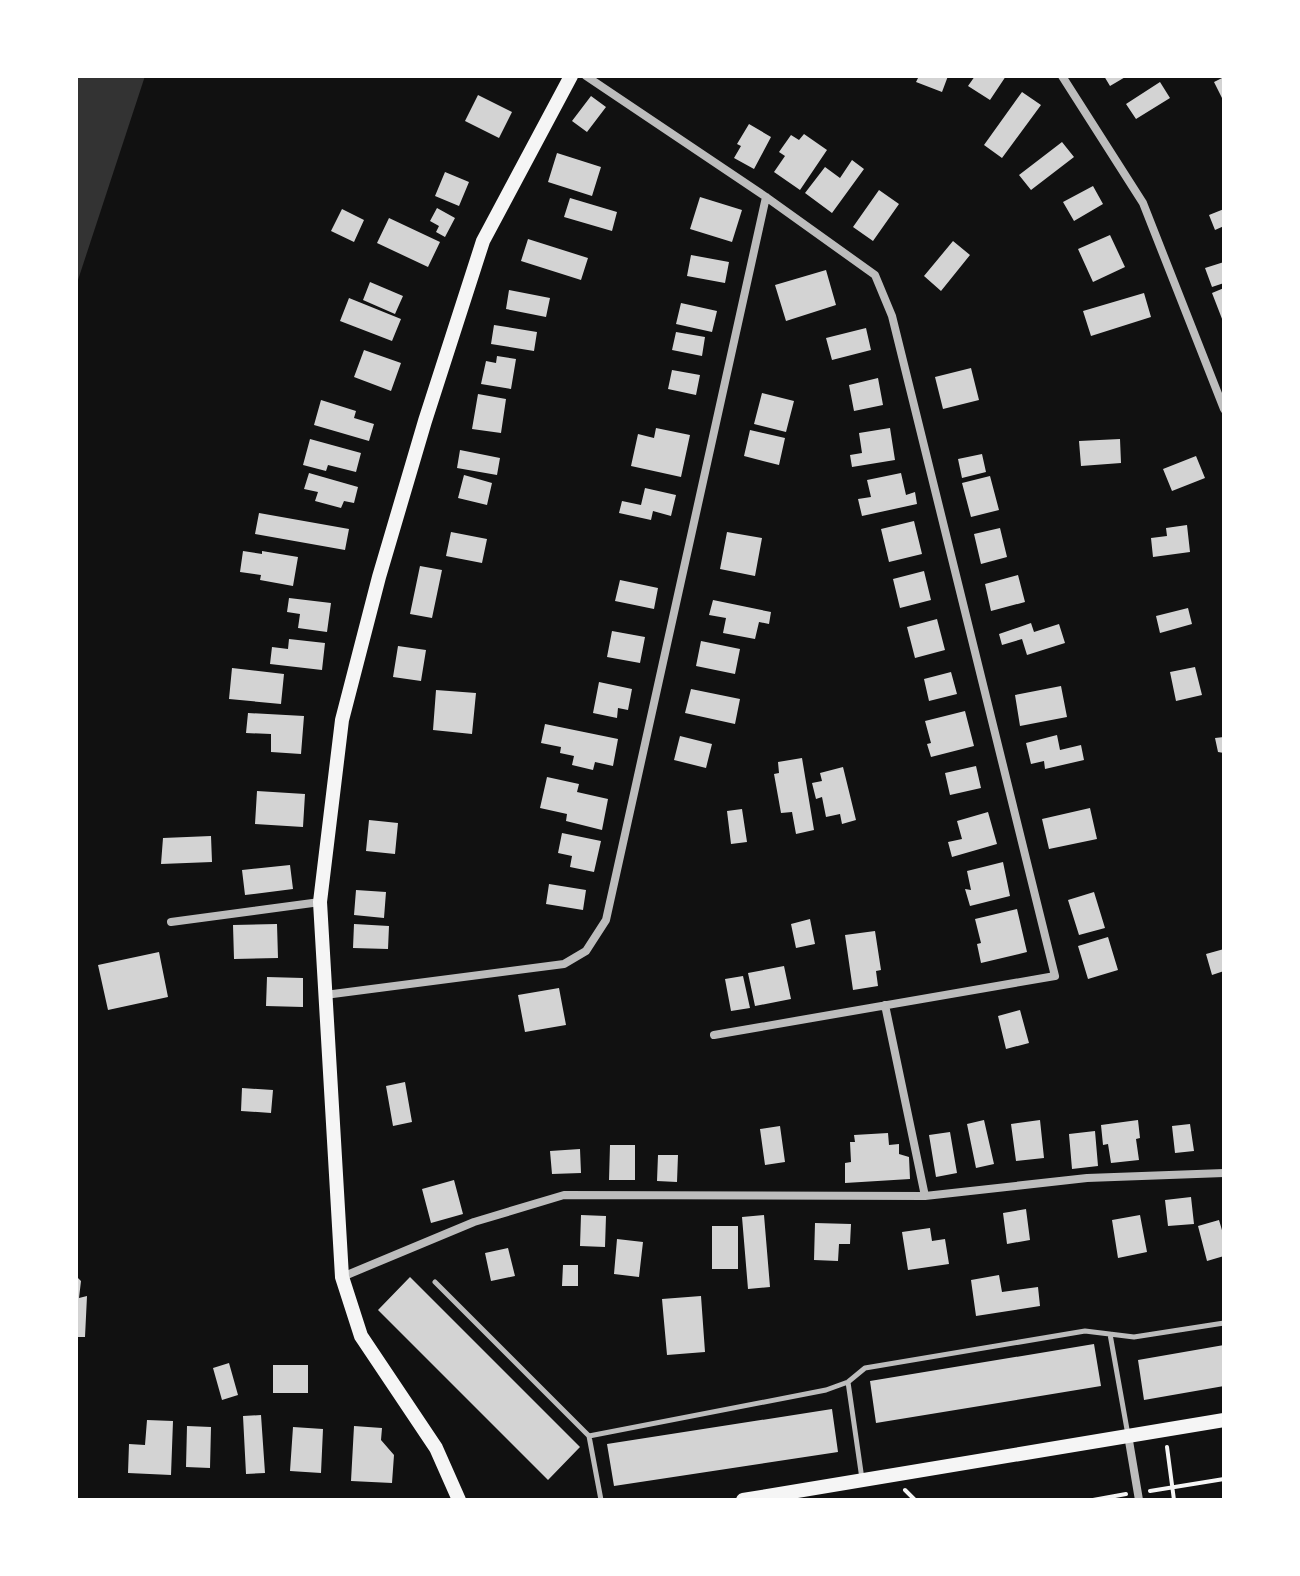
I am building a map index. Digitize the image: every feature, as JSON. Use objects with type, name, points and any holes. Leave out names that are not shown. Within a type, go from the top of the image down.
[{"type":"main road","points":[[459,1500],[436,1448],[361,1336],[342,1277],[320,902],[342,720],[379,577],[425,421],[483,241],[571,76]]},
{"type":"main road","points":[[743,1500],[1224,1420]]},
{"type":"street","points":[[586,76],[766,197],[875,275],[892,316],[1055,976],[714,1035]]},
{"type":"street","points":[[1062,76],[1143,203],[1224,409]]},
{"type":"street","points":[[325,995],[564,964],[586,951],[606,920],[766,197]]},
{"type":"street","points":[[171,922],[320,902]]},
{"type":"street","points":[[885,1005],[925,1196]]},
{"type":"street","points":[[342,1277],[474,1222],[564,1195],[925,1196],[1087,1178],[1224,1173]]},
{"type":"street","points":[[1128,1435],[1138,1496]]},
{"type":"lane","points":[[435,1282],[589,1436],[601,1500]]},
{"type":"lane","points":[[589,1436],[826,1390],[848,1382],[865,1368],[1085,1331],[1134,1337],[1224,1323]]},
{"type":"lane","points":[[1110,1334],[1128,1435]]},
{"type":"lane","points":[[848,1382],[862,1480]]},
{"type":"path","points":[[1165,1430],[1174,1500]]},
{"type":"path","points":[[1093,1500],[1138,1496],[1171,1487],[1224,1479]]},
{"type":"shaded area","points":[[76,76],[145,76],[76,286]]},
{"type":"building","points":[[919,76],[948,76],[942,92],[916,82]]},
{"type":"building","points":[[975,76],[1006,76],[990,100],[968,86]]},
{"type":"building","points":[[1104,76],[1127,76],[1110,86]]},
{"type":"building","points":[[1224,77],[1224,102],[1214,82]]},
{"type":"building","points":[[1160,82],[1170,98],[1136,119],[1126,104]]},
{"type":"building","points":[[1022,92],[1041,105],[1002,158],[984,145]]},
{"type":"building","points":[[478,95],[512,112],[499,138],[465,121]]},
{"type":"building","points":[[591,96],[606,107],[587,132],[572,121]]},
{"type":"building","points":[[749,124],[771,137],[754,169],[734,158],[741,146],[737,144]]},
{"type":"building","points":[[804,134],[827,150],[800,190],[774,172],[785,156],[779,152],[791,135],[799,140]]},
{"type":"building","points":[[1062,142],[1074,157],[1031,190],[1019,175]]},
{"type":"building","points":[[557,153],[601,167],[592,196],[548,182]]},
{"type":"building","points":[[852,160],[864,169],[832,213],[805,193],[825,167],[840,178]]},
{"type":"building","points":[[445,172],[469,182],[459,206],[435,196]]},
{"type":"building","points":[[1093,186],[1103,204],[1074,221],[1063,202]]},
{"type":"building","points":[[879,190],[899,204],[873,241],[853,227]]},
{"type":"building","points":[[700,197],[742,210],[732,242],[690,229]]},
{"type":"building","points":[[570,198],[617,212],[612,231],[564,217]]},
{"type":"building","points":[[437,208],[455,218],[445,237],[436,232],[439,226],[430,221]]},
{"type":"building","points":[[342,209],[364,220],[354,242],[331,231]]},
{"type":"building","points":[[1224,209],[1224,226],[1215,230],[1209,215]]},
{"type":"building","points":[[389,218],[440,242],[428,267],[377,243]]},
{"type":"building","points":[[1110,235],[1125,267],[1093,282],[1078,249]]},
{"type":"building","points":[[528,239],[588,258],[581,280],[521,261]]},
{"type":"building","points":[[953,241],[970,255],[941,291],[924,276]]},
{"type":"building","points":[[691,255],[729,262],[725,283],[687,276]]},
{"type":"building","points":[[1224,262],[1224,283],[1212,287],[1205,268]]},
{"type":"building","points":[[826,270],[836,305],[786,321],[775,285]]},
{"type":"building","points":[[370,282],[403,296],[395,314],[363,300]]},
{"type":"building","points":[[1224,288],[1224,324],[1212,293]]},
{"type":"building","points":[[509,290],[550,298],[546,317],[506,309]]},
{"type":"building","points":[[1144,293],[1151,317],[1091,336],[1083,311]]},
{"type":"building","points":[[349,298],[401,319],[392,341],[340,321]]},
{"type":"building","points":[[681,303],[717,311],[712,332],[676,324]]},
{"type":"building","points":[[494,325],[537,332],[534,351],[491,344]]},
{"type":"building","points":[[866,328],[871,350],[832,360],[826,338]]},
{"type":"building","points":[[676,332],[705,337],[702,356],[672,350]]},
{"type":"building","points":[[364,350],[401,363],[391,391],[354,377]]},
{"type":"building","points":[[497,356],[516,359],[511,389],[481,384],[486,361],[496,363]]},
{"type":"building","points":[[971,368],[979,400],[943,409],[935,377]]},
{"type":"building","points":[[672,370],[700,375],[696,395],[668,389]]},
{"type":"building","points":[[878,378],[883,405],[854,411],[849,385]]},
{"type":"building","points":[[762,393],[794,401],[786,432],[754,424]]},
{"type":"building","points":[[478,394],[506,399],[501,433],[472,429]]},
{"type":"building","points":[[321,400],[356,411],[354,418],[374,424],[369,441],[314,425]]},
{"type":"building","points":[[656,428],[690,435],[681,477],[631,466],[638,434],[654,438]]},
{"type":"building","points":[[890,428],[895,460],[852,467],[850,455],[862,453],[859,433]]},
{"type":"building","points":[[750,430],[785,438],[779,465],[744,456]]},
{"type":"building","points":[[310,439],[361,453],[356,472],[328,465],[326,471],[303,465]]},
{"type":"building","points":[[1120,439],[1121,463],[1081,466],[1079,441]]},
{"type":"building","points":[[460,450],[500,458],[497,475],[457,468]]},
{"type":"building","points":[[982,454],[986,472],[962,478],[958,459]]},
{"type":"building","points":[[1196,456],[1205,478],[1172,491],[1163,469]]},
{"type":"building","points":[[309,473],[358,487],[354,503],[344,501],[341,508],[315,501],[318,492],[304,489]]},
{"type":"building","points":[[901,473],[906,495],[915,492],[917,504],[862,516],[858,499],[871,497],[867,480]]},
{"type":"building","points":[[464,475],[492,483],[487,505],[458,498]]},
{"type":"building","points":[[990,476],[999,510],[971,517],[962,483]]},
{"type":"building","points":[[645,488],[676,495],[671,516],[653,511],[651,520],[619,513],[622,501],[641,505]]},
{"type":"building","points":[[259,513],[349,529],[345,550],[255,534]]},
{"type":"building","points":[[914,521],[922,554],[889,562],[881,529]]},
{"type":"building","points":[[1187,525],[1190,552],[1153,557],[1151,538],[1167,536],[1166,528]]},
{"type":"building","points":[[1000,528],[1007,557],[981,564],[974,534]]},
{"type":"building","points":[[451,532],[487,539],[482,563],[446,556]]},
{"type":"building","points":[[727,532],[762,538],[755,576],[720,569]]},
{"type":"building","points":[[243,551],[298,557],[293,586],[260,580],[261,575],[240,572]]},
{"type":"building","points":[[420,566],[442,570],[432,618],[410,614]]},
{"type":"building","points":[[924,571],[931,600],[900,608],[893,579]]},
{"type":"building","points":[[1018,575],[1025,602],[991,611],[985,584]]},
{"type":"building","points":[[620,580],[658,588],[654,609],[615,601]]},
{"type":"building","points":[[289,598],[331,603],[327,632],[298,628],[300,614],[287,612]]},
{"type":"building","points":[[713,600],[771,612],[769,624],[759,622],[755,639],[723,633],[726,618],[709,615]]},
{"type":"building","points":[[1188,608],[1192,624],[1160,633],[1156,616]]},
{"type":"building","points":[[937,619],[945,650],[915,658],[907,627]]},
{"type":"building","points":[[1031,623],[1034,632],[1059,624],[1065,643],[1027,655],[1022,639],[1002,645],[999,634]]},
{"type":"building","points":[[612,631],[645,637],[640,663],[607,657]]},
{"type":"building","points":[[289,639],[325,643],[322,670],[270,664],[272,647],[288,649]]},
{"type":"building","points":[[701,641],[740,649],[735,674],[696,666]]},
{"type":"building","points":[[398,646],[426,650],[421,681],[393,677]]},
{"type":"building","points":[[1195,667],[1202,695],[1176,701],[1170,672]]},
{"type":"building","points":[[232,668],[284,674],[281,704],[229,699]]},
{"type":"building","points":[[951,672],[957,694],[929,701],[924,679]]},
{"type":"building","points":[[599,682],[632,689],[628,710],[618,708],[617,718],[593,713]]},
{"type":"building","points":[[1061,686],[1067,717],[1020,726],[1015,695]]},
{"type":"building","points":[[691,689],[740,699],[735,724],[685,713]]},
{"type":"building","points":[[436,690],[476,693],[472,734],[433,730]]},
{"type":"building","points":[[965,711],[974,746],[931,757],[925,721]]},
{"type":"building","points":[[248,713],[304,716],[301,754],[271,752],[271,734],[246,733]]},
{"type":"building","points":[[545,724],[618,739],[613,766],[595,762],[593,770],[572,765],[574,756],[560,753],[561,747],[541,743]]},
{"type":"building","points":[[1057,735],[1060,750],[1081,745],[1084,760],[1045,769],[1044,761],[1031,764],[1026,743]]},
{"type":"building","points":[[680,736],[712,744],[706,768],[674,760]]},
{"type":"building","points":[[1224,737],[1224,753],[1218,752],[1215,738]]},
{"type":"building","points":[[802,758],[814,830],[796,834],[792,812],[781,813],[774,774],[779,773],[778,762]]},
{"type":"building","points":[[976,766],[981,788],[950,795],[945,773]]},
{"type":"building","points":[[843,767],[856,820],[842,824],[840,814],[826,817],[822,797],[816,799],[812,783],[822,781],[820,773]]},
{"type":"building","points":[[547,777],[579,784],[577,792],[608,799],[602,830],[566,821],[567,814],[540,808]]},
{"type":"building","points":[[257,791],[305,794],[303,827],[255,824]]},
{"type":"building","points":[[1090,808],[1097,839],[1049,849],[1042,819]]},
{"type":"building","points":[[742,809],[747,842],[731,844],[727,811]]},
{"type":"building","points":[[988,812],[997,844],[952,857],[948,842],[962,839],[957,821]]},
{"type":"building","points":[[369,820],[398,823],[395,854],[366,851]]},
{"type":"building","points":[[562,833],[601,841],[594,872],[570,867],[572,856],[558,853]]},
{"type":"building","points":[[211,836],[212,862],[161,864],[163,838]]},
{"type":"building","points":[[1003,862],[1010,896],[970,906],[965,889],[971,890],[967,871]]},
{"type":"building","points":[[290,865],[293,889],[245,895],[242,870]]},
{"type":"building","points":[[549,884],[586,890],[583,910],[546,904]]},
{"type":"building","points":[[356,890],[386,892],[384,918],[354,915]]},
{"type":"building","points":[[1094,892],[1105,928],[1079,935],[1068,900]]},
{"type":"building","points":[[1017,909],[1027,952],[981,963],[977,944],[981,943],[975,919]]},
{"type":"building","points":[[810,919],[815,944],[796,948],[791,924]]},
{"type":"building","points":[[277,924],[278,958],[234,959],[233,925]]},
{"type":"building","points":[[354,924],[389,926],[388,949],[353,948]]},
{"type":"building","points":[[875,931],[881,970],[876,971],[878,986],[853,990],[845,935]]},
{"type":"building","points":[[1108,937],[1118,970],[1088,979],[1078,946]]},
{"type":"building","points":[[1224,949],[1224,971],[1212,975],[1206,954]]},
{"type":"building","points":[[159,952],[168,997],[108,1010],[98,965]]},
{"type":"building","points":[[784,966],[791,999],[755,1006],[748,973]]},
{"type":"building","points":[[743,976],[750,1008],[731,1011],[725,979]]},
{"type":"building","points":[[267,977],[303,978],[303,1007],[266,1006]]},
{"type":"building","points":[[559,988],[566,1025],[525,1032],[518,995]]},
{"type":"building","points":[[1020,1010],[1029,1043],[1006,1049],[998,1016]]},
{"type":"building","points":[[405,1082],[412,1122],[393,1126],[386,1086]]},
{"type":"building","points":[[242,1088],[273,1090],[271,1113],[241,1111]]},
{"type":"building","points":[[984,1120],[994,1164],[976,1168],[967,1124]]},
{"type":"building","points":[[1040,1120],[1044,1158],[1016,1161],[1011,1124]]},
{"type":"building","points":[[1138,1120],[1140,1138],[1136,1139],[1139,1160],[1111,1163],[1108,1144],[1103,1145],[1101,1125]]},
{"type":"building","points":[[1190,1124],[1194,1151],[1175,1153],[1172,1126]]},
{"type":"building","points":[[780,1126],[785,1162],[765,1165],[760,1129]]},
{"type":"building","points":[[1095,1131],[1098,1166],[1072,1169],[1069,1134]]},
{"type":"building","points":[[950,1132],[957,1173],[936,1177],[929,1135]]},
{"type":"building","points":[[888,1133],[889,1145],[899,1144],[899,1154],[909,1157],[910,1179],[845,1183],[845,1163],[851,1162],[850,1142],[855,1142],[854,1135]]},
{"type":"building","points":[[610,1145],[635,1145],[635,1180],[609,1180]]},
{"type":"building","points":[[580,1149],[581,1173],[552,1174],[550,1151]]},
{"type":"building","points":[[658,1155],[678,1155],[677,1182],[657,1181]]},
{"type":"building","points":[[454,1180],[463,1214],[431,1223],[422,1189]]},
{"type":"building","points":[[1191,1197],[1194,1224],[1168,1226],[1165,1200]]},
{"type":"building","points":[[1026,1209],[1030,1240],[1007,1244],[1003,1213]]},
{"type":"building","points":[[581,1215],[606,1216],[605,1247],[580,1246]]},
{"type":"building","points":[[764,1215],[770,1287],[748,1289],[742,1217]]},
{"type":"building","points":[[1140,1215],[1147,1252],[1118,1258],[1112,1220]]},
{"type":"building","points":[[1219,1220],[1224,1237],[1224,1256],[1207,1261],[1198,1226]]},
{"type":"building","points":[[815,1223],[851,1224],[850,1244],[839,1244],[838,1261],[814,1260]]},
{"type":"building","points":[[712,1226],[738,1226],[738,1269],[712,1269]]},
{"type":"building","points":[[930,1228],[932,1241],[945,1239],[949,1264],[908,1270],[902,1232]]},
{"type":"building","points":[[617,1239],[643,1242],[639,1277],[614,1274]]},
{"type":"building","points":[[508,1248],[515,1276],[491,1281],[485,1253]]},
{"type":"building","points":[[563,1265],[578,1265],[578,1286],[562,1286]]},
{"type":"building","points":[[999,1275],[1002,1292],[1038,1287],[1040,1306],[976,1316],[971,1280]]},
{"type":"building","points":[[76,1276],[81,1281],[79,1298],[87,1296],[85,1337],[76,1337]]},
{"type":"building","points":[[410,1277],[580,1447],[548,1480],[378,1310]]},
{"type":"building","points":[[701,1296],[705,1352],[667,1355],[662,1299]]},
{"type":"building","points":[[1094,1344],[1101,1386],[876,1423],[870,1381]]},
{"type":"building","points":[[1224,1345],[1224,1386],[1144,1400],[1138,1360]]},
{"type":"building","points":[[229,1363],[238,1395],[222,1400],[213,1368]]},
{"type":"building","points":[[273,1365],[308,1365],[308,1393],[273,1393]]},
{"type":"building","points":[[832,1409],[838,1452],[614,1486],[607,1444]]},
{"type":"building","points":[[261,1415],[265,1473],[246,1474],[243,1416]]},
{"type":"building","points":[[147,1420],[173,1421],[171,1475],[128,1473],[129,1444],[145,1445]]},
{"type":"building","points":[[187,1426],[211,1427],[210,1468],[186,1467]]},
{"type":"building","points":[[354,1426],[382,1428],[381,1440],[394,1455],[392,1483],[351,1481]]},
{"type":"building","points":[[293,1427],[323,1429],[321,1473],[290,1471]]}]
